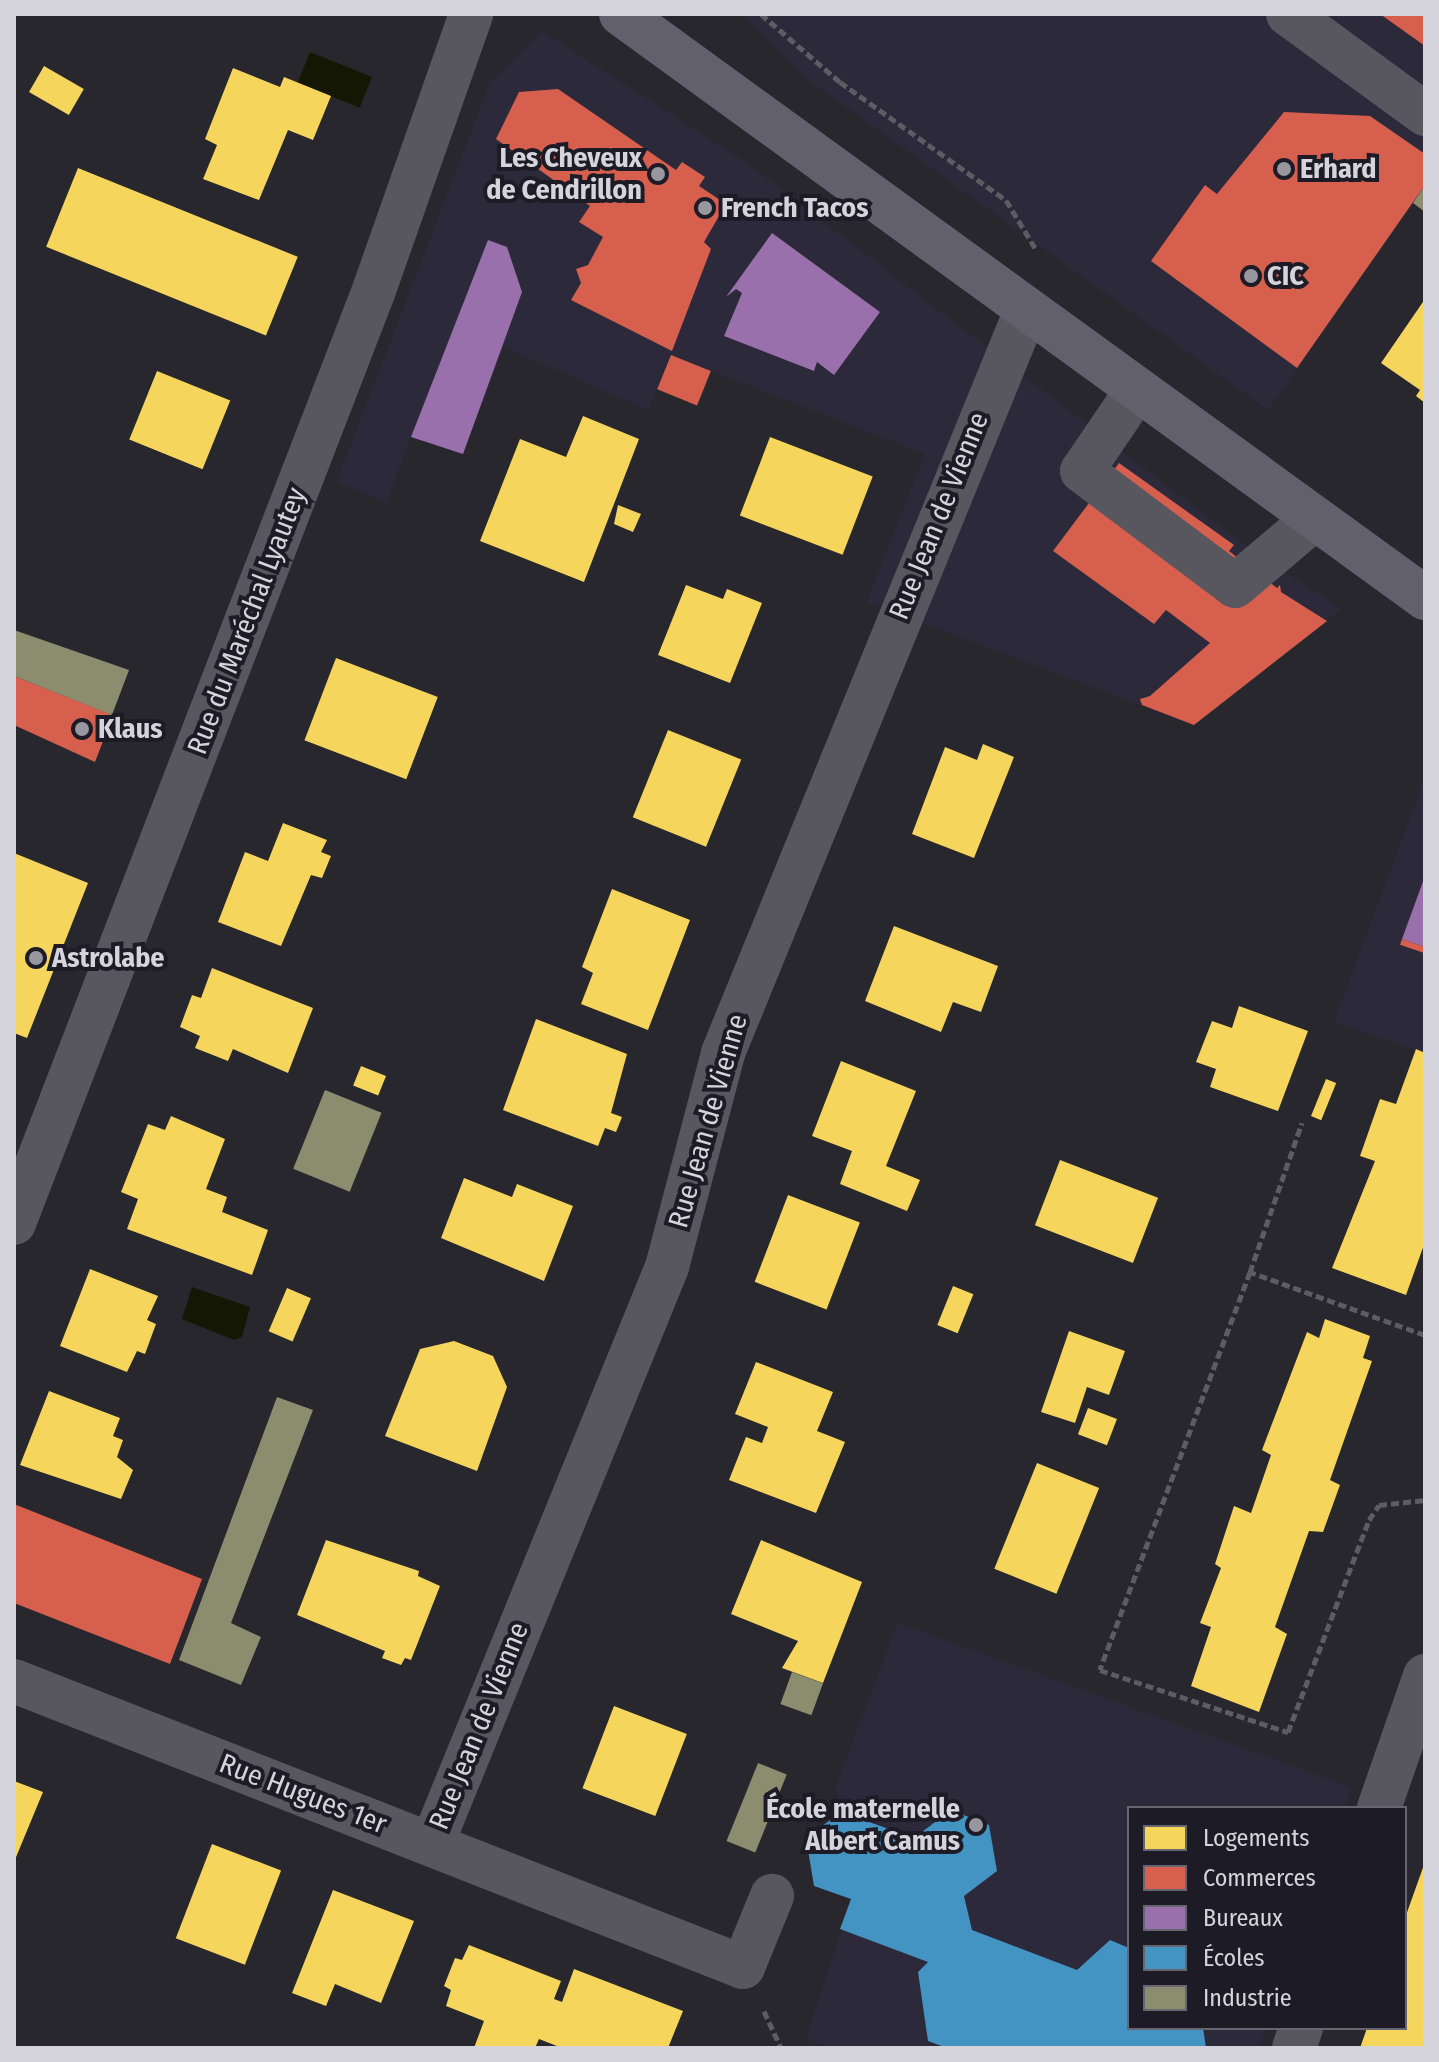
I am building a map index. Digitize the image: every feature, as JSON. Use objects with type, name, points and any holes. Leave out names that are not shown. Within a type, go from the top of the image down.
[{"type":"main road","points":[[621,14],[1135,393],[1425,598]]},
{"type":"street","name":"Rue du Maréchal Lyautey","points":[[14,1223],[374,290],[471,14]]},
{"type":"street","points":[[1288,14],[1425,114]]},
{"type":"street","name":"Rue Jean de Vienne","points":[[432,1844],[667,1267],[723,1053],[1026,311]]},
{"type":"street","points":[[1135,393],[1082,471],[1235,586],[1314,519]]},
{"type":"street","points":[[1380,1806],[1425,1676]]},
{"type":"street","name":"Rue Hugues 1er","points":[[14,1681],[743,1967],[772,1896]]},
{"type":"path","points":[[1302,1123],[1250,1272],[1100,1670],[1288,1732],[1369,1520],[1379,1505],[1425,1500]]},
{"type":"path","points":[[1250,1272],[1425,1335]]},
{"type":"shaded area","points":[[743,14],[1425,14],[1425,185],[1268,410],[810,81]]},
{"type":"shaded area","points":[[542,31],[744,161],[1243,544],[1341,609],[1194,725],[867,602],[925,454],[671,355],[648,410],[504,347],[463,454],[411,437],[386,503],[337,481],[490,83]]},
{"type":"shaded area","points":[[310,52],[372,77],[360,108],[298,83]]},
{"type":"shaded area","points":[[1425,778],[1425,1053],[1334,1022]]},
{"type":"shaded area","points":[[192,1287],[250,1307],[242,1337],[234,1340],[182,1319]]},
{"type":"shaded area","name":"École maternelle Albert Camus","points":[[898,1623],[1351,1787],[1345,1806],[1127,1806],[1127,2030],[1265,2030],[1259,2048],[831,2048],[806,2039],[851,1900],[814,1886],[806,1838],[841,1812],[836,1786]]},
{"type":"building: Logements","points":[[44,66],[84,89],[69,115],[29,92]]},
{"type":"building: Logements","points":[[233,68],[280,87],[284,77],[331,96],[313,140],[288,130],[259,200],[203,179],[217,145],[205,139]]},
{"type":"building: Logements","points":[[78,168],[298,257],[266,336],[46,247]]},
{"type":"building: Logements","points":[[1425,299],[1425,403],[1416,396],[1420,390],[1381,363]]},
{"type":"building: Logements","points":[[157,371],[230,401],[203,469],[129,440]]},
{"type":"building: Logements","points":[[583,416],[639,439],[584,582],[480,541],[520,439],[566,457]]},
{"type":"building: Logements","points":[[770,437],[873,476],[843,555],[740,515]]},
{"type":"building: Logements","points":[[618,505],[641,514],[633,532],[614,524]]},
{"type":"building: Logements","points":[[686,585],[723,599],[727,589],[762,603],[730,683],[658,655]]},
{"type":"building: Logements","points":[[336,658],[438,697],[406,779],[304,740]]},
{"type":"building: Logements","points":[[668,730],[741,760],[706,847],[633,817]]},
{"type":"building: Logements","points":[[983,744],[1014,757],[974,858],[912,834],[945,747],[977,760]]},
{"type":"building: Logements","points":[[283,823],[327,840],[321,852],[331,856],[322,878],[311,875],[281,946],[218,922],[245,852],[268,861]]},
{"type":"building: Logements","name":"Astrolabe","points":[[14,853],[88,883],[27,1038],[14,1033]]},
{"type":"building: Logements","points":[[612,889],[690,920],[648,1030],[581,1004],[593,973],[582,967]]},
{"type":"building: Logements","points":[[894,926],[998,966],[981,1012],[953,1002],[941,1032],[865,1001]]},
{"type":"building: Logements","points":[[212,968],[313,1008],[288,1073],[233,1049],[228,1061],[195,1048],[200,1036],[180,1027],[192,995],[201,998]]},
{"type":"building: Logements","points":[[1239,1006],[1308,1031],[1278,1111],[1210,1087],[1216,1069],[1196,1062],[1212,1021],[1232,1028]]},
{"type":"building: Logements","points":[[536,1019],[627,1054],[611,1113],[622,1117],[616,1132],[605,1128],[598,1146],[503,1110]]},
{"type":"building: Logements","points":[[1416,1049],[1425,1053],[1425,1242],[1406,1295],[1332,1268],[1375,1161],[1360,1156],[1380,1099],[1396,1104]]},
{"type":"building: Logements","points":[[841,1061],[916,1091],[886,1166],[920,1180],[907,1211],[840,1184],[852,1151],[812,1136]]},
{"type":"building: Logements","points":[[361,1066],[386,1076],[378,1096],[353,1085]]},
{"type":"building: Logements","points":[[1326,1079],[1336,1083],[1321,1120],[1311,1116]]},
{"type":"building: Logements","points":[[171,1116],[225,1139],[206,1189],[227,1197],[222,1212],[268,1230],[252,1275],[127,1229],[138,1199],[121,1192],[148,1124],[165,1130]]},
{"type":"building: Logements","points":[[1060,1160],[1158,1198],[1133,1263],[1035,1225]]},
{"type":"building: Logements","points":[[464,1178],[512,1197],[517,1184],[573,1206],[544,1281],[441,1238]]},
{"type":"building: Logements","points":[[788,1195],[860,1223],[827,1309],[755,1282]]},
{"type":"building: Logements","points":[[90,1269],[158,1296],[147,1320],[156,1324],[145,1354],[137,1351],[127,1372],[60,1346]]},
{"type":"building: Logements","points":[[953,1286],[973,1294],[958,1333],[937,1325]]},
{"type":"building: Logements","points":[[287,1288],[311,1298],[293,1341],[269,1331]]},
{"type":"building: Logements","points":[[1325,1319],[1370,1336],[1363,1358],[1372,1361],[1330,1480],[1340,1485],[1323,1532],[1309,1531],[1275,1627],[1287,1634],[1259,1712],[1191,1686],[1211,1627],[1200,1623],[1221,1568],[1215,1564],[1234,1506],[1251,1513],[1271,1455],[1262,1450],[1307,1332],[1319,1338]]},
{"type":"building: Logements","points":[[1069,1331],[1125,1351],[1109,1395],[1087,1387],[1075,1423],[1041,1412]]},
{"type":"building: Logements","points":[[454,1341],[493,1356],[507,1387],[477,1471],[385,1436],[420,1349]]},
{"type":"building: Logements","points":[[756,1362],[833,1392],[817,1431],[845,1442],[816,1513],[729,1480],[746,1437],[762,1443],[768,1427],[735,1414]]},
{"type":"building: Logements","points":[[49,1391],[120,1418],[113,1436],[123,1440],[117,1457],[133,1470],[121,1499],[20,1465]]},
{"type":"building: Logements","points":[[1088,1408],[1117,1419],[1107,1445],[1078,1434]]},
{"type":"building: Logements","points":[[1037,1463],[1099,1488],[1056,1594],[994,1569]]},
{"type":"building: Logements","points":[[326,1540],[419,1571],[418,1576],[440,1586],[411,1660],[405,1658],[401,1665],[382,1658],[385,1651],[297,1615]]},
{"type":"building: Logements","points":[[761,1540],[862,1582],[823,1683],[782,1668],[798,1641],[731,1614]]},
{"type":"building: Logements","points":[[614,1706],[687,1734],[655,1816],[582,1788]]},
{"type":"building: Logements","points":[[14,1781],[43,1792],[14,1862]]},
{"type":"building: Logements","points":[[212,1844],[281,1871],[245,1965],[176,1938]]},
{"type":"building: Logements","points":[[1425,1862],[1425,2048],[1360,2048],[1366,2030],[1407,2030],[1407,1912]]},
{"type":"building: Logements","points":[[333,1890],[414,1921],[381,2003],[335,1984],[326,2006],[292,1993]]},
{"type":"building: Logements","points":[[469,1945],[561,1981],[554,1999],[562,2002],[574,1969],[683,2011],[668,2048],[562,2048],[539,2039],[535,2048],[474,2048],[484,2021],[446,2006],[451,1990],[444,1986],[455,1958],[462,1960]]},
{"type":"building: Commerces","points":[[1380,14],[1425,14],[1425,46]]},
{"type":"building: Commerces","points":[[558,89],[676,170],[682,162],[705,177],[699,186],[726,204],[704,242],[711,249],[672,351],[571,300],[581,283],[576,269],[588,265],[603,237],[579,222],[590,206],[496,139],[519,92]]},
{"type":"building: Commerces","points":[[1284,112],[1370,116],[1425,154],[1425,185],[1297,368],[1151,261],[1205,185],[1217,194]]},
{"type":"building: Commerces","points":[[671,355],[711,371],[697,405],[657,389]]},
{"type":"building: Commerces","points":[[1119,463],[1234,545],[1229,551],[1277,588],[1280,585],[1281,592],[1327,621],[1194,725],[1142,705],[1140,699],[1150,696],[1210,643],[1166,610],[1154,624],[1053,551]]},
{"type":"building: Commerces","points":[[14,676],[113,715],[95,762],[14,725]]},
{"type":"building: Commerces","points":[[1402,939],[1425,947],[1423,952],[1400,945]]},
{"type":"building: Commerces","points":[[14,1504],[202,1579],[170,1664],[14,1603]]},
{"type":"building: Bureaux","points":[[772,233],[880,312],[834,375],[817,362],[814,371],[724,336],[742,293],[736,289],[726,297]]},
{"type":"building: Bureaux","points":[[488,240],[507,247],[522,292],[463,454],[411,437]]},
{"type":"building: Bureaux","points":[[1425,876],[1425,947],[1402,939]]},
{"type":"building: Écoles","points":[[951,1810],[989,1825],[997,1871],[964,1896],[972,1930],[1077,1970],[1110,1940],[1127,1947],[1127,2030],[1203,2030],[1206,2048],[947,2048],[928,2041],[918,1972],[928,1962],[840,1929],[851,1899],[814,1886],[806,1838],[841,1812],[914,1838]]},
{"type":"building: Industrie","points":[[1425,185],[1425,212],[1413,203]]},
{"type":"building: Industrie","points":[[14,630],[129,670],[112,715],[14,676]]},
{"type":"building: Industrie","points":[[325,1090],[382,1113],[350,1192],[293,1169]]},
{"type":"building: Industrie","points":[[277,1397],[313,1410],[231,1623],[261,1637],[241,1685],[179,1660]]},
{"type":"building: Industrie","points":[[792,1672],[823,1683],[811,1715],[780,1704]]},
{"type":"building: Industrie","points":[[758,1763],[787,1775],[755,1852],[727,1841]]},
{"type":"place","name":"Erhard","points":[[1284,169]]},
{"type":"place","name":"Les Cheveux de Cendrillon","points":[[658,174]]},
{"type":"place","name":"French Tacos","points":[[705,208]]},
{"type":"place","name":"CIC","points":[[1251,276]]},
{"type":"place","name":"Klaus","points":[[82,729]]},
{"type":"place","name":"Astrolabe","points":[[36,958]]},
{"type":"place","name":"École maternelle Albert Camus","points":[[976,1825]]}]
